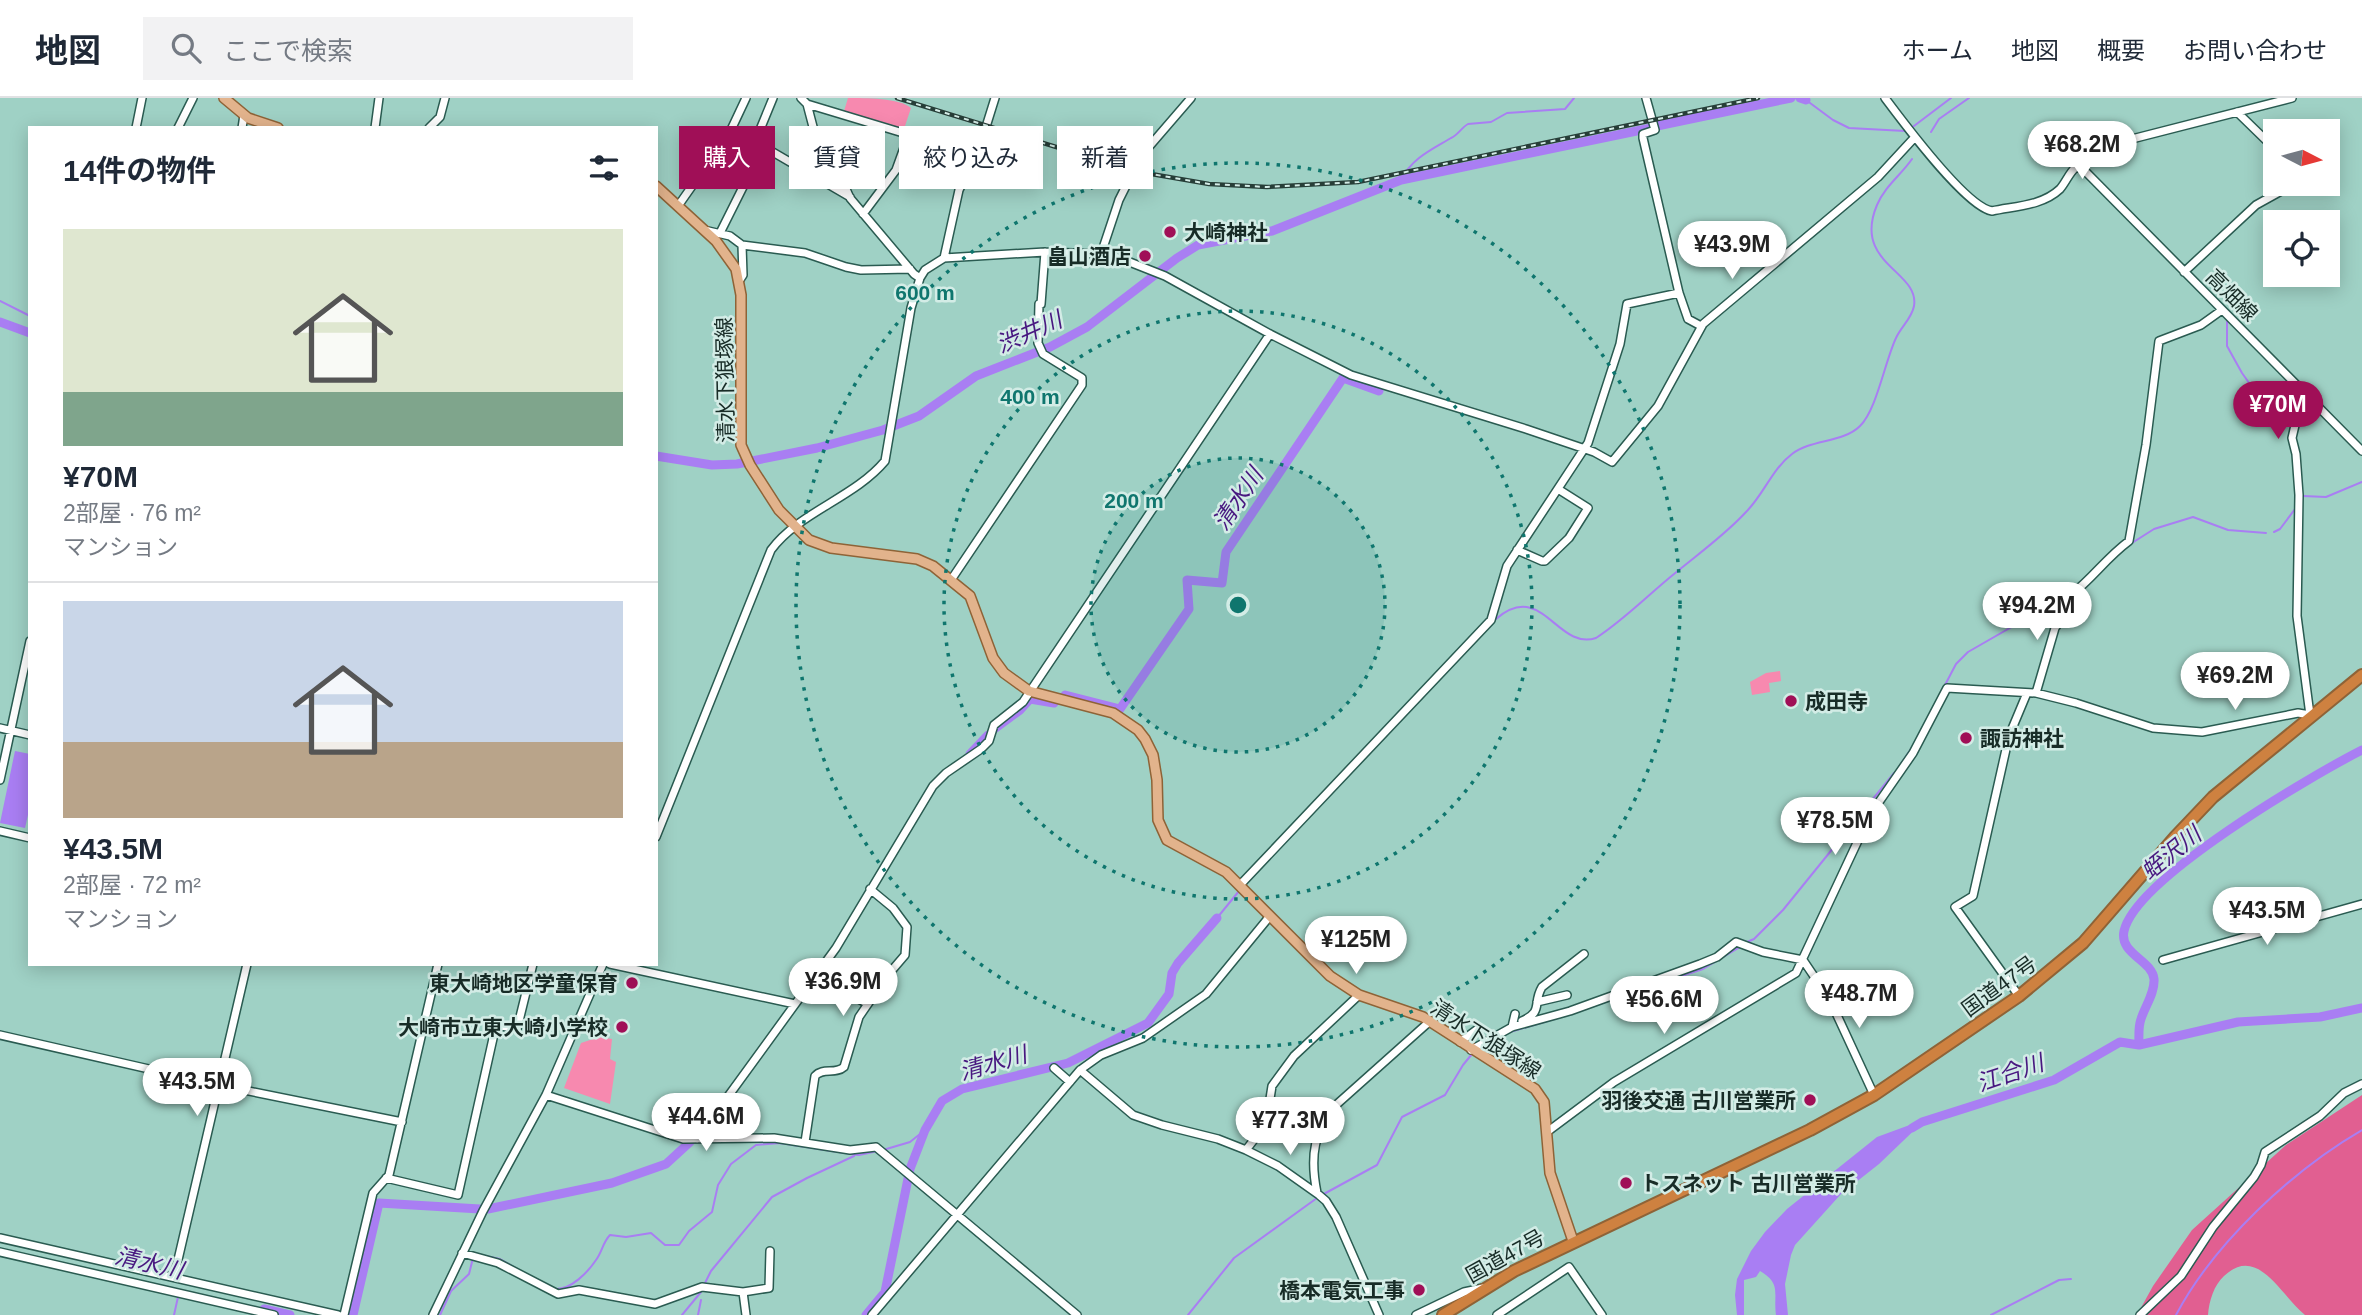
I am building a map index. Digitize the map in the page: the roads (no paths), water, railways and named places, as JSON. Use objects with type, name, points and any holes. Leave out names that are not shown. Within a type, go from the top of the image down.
[{"type":"highway","name":"国道47号","points":[[1443,1315],[1514,1270],[1766,1152],[1874,1095],[2019,996],[2083,943],[2175,836],[2213,797],[2362,674]]},
{"type":"main road","points":[[224,98],[244,115],[273,126]]},
{"type":"main road","name":"清水下狼塚線","points":[[658,188],[704,230],[731,260],[739,281],[740,436],[748,461],[779,510],[795,528],[817,545],[918,559],[933,566],[970,596],[997,665],[1029,691],[1113,713],[1138,730],[1150,747],[1156,765],[1158,820],[1162,834],[1172,845],[1216,865],[1331,976],[1359,995],[1423,1017],[1512,1074],[1541,1096],[1553,1186],[1573,1241]]},
{"type":"street","points":[[136,126],[142,98]]},
{"type":"street","points":[[179,126],[193,98]]},
{"type":"street","points":[[375,126],[379,98]]},
{"type":"street","points":[[431,126],[440,117],[445,98]]},
{"type":"street","points":[[733,126],[746,98]]},
{"type":"street","points":[[762,126],[773,98]]},
{"type":"street","points":[[801,98],[807,104],[899,131]]},
{"type":"street","points":[[986,126],[995,98]]},
{"type":"street","points":[[1101,254],[1119,200],[1141,156],[1191,98]]},
{"type":"street","points":[[1646,98],[1655,130],[1643,134],[1643,138],[1679,293],[1688,319],[1701,326]]},
{"type":"street","points":[[1885,98],[1911,132],[1974,201],[1986,210],[2046,200],[2062,187],[2076,167],[2076,156],[2084,148],[2128,140],[2292,98]]},
{"type":"street","points":[[807,104],[817,142],[841,178],[850,198],[909,269],[920,278]]},
{"type":"street","points":[[2237,112],[2263,137]]},
{"type":"street","points":[[242,126],[244,115]]},
{"type":"street","points":[[658,832],[767,559],[776,543],[873,475],[887,455],[911,308],[925,270],[944,258],[1045,252],[1101,254],[1153,270],[1351,375],[1594,452],[1609,462],[1614,461],[1658,406],[1701,326],[1878,177],[1911,132]]},
{"type":"street","points":[[775,153],[850,198]]},
{"type":"street","points":[[863,214],[896,170],[899,162]]},
{"type":"street","name":"高畑線","points":[[2076,167],[2083,169],[2362,451]]},
{"type":"street","points":[[678,206],[690,189]]},
{"type":"street","points":[[720,233],[742,189]]},
{"type":"street","points":[[944,258],[959,189]]},
{"type":"street","points":[[2184,272],[2256,205],[2272,196]]},
{"type":"street","points":[[704,230],[730,236],[742,245],[805,253],[846,267],[870,270],[909,269]]},
{"type":"street","points":[[739,281],[743,275],[742,245]]},
{"type":"street","points":[[951,580],[1082,385],[1082,379],[1041,350],[1039,304],[1045,252]]},
{"type":"street","points":[[1241,887],[1491,620],[1507,566],[1588,443],[1614,363],[1627,304],[1679,293]]},
{"type":"street","points":[[2036,693],[2055,628],[2073,603],[2072,594],[2084,585],[2108,557],[2129,541],[2146,444],[2159,341],[2201,325],[2222,310]]},
{"type":"street","points":[[697,1139],[836,948],[933,786],[989,741],[994,725],[1020,707],[1270,334]]},
{"type":"street","points":[[1547,1132],[1614,1082],[1791,978],[1803,960],[1870,815],[1913,753],[1947,688],[2036,693],[2153,728],[2165,729],[2213,731],[2298,713],[2310,715],[2297,615],[2300,496],[2292,438],[2303,391]]},
{"type":"street","points":[[1517,550],[1545,561],[1569,538],[1588,508],[1558,489]]},
{"type":"street","points":[[0,780],[28,651]]},
{"type":"street","points":[[2019,996],[1955,907],[1973,896],[2009,736],[2027,693]]},
{"type":"street","points":[[0,729],[28,735]]},
{"type":"street","points":[[0,831],[28,838]]},
{"type":"street","points":[[805,1142],[815,1076],[821,1071],[839,1071],[844,1067],[852,1048],[857,1022],[887,976],[904,958],[908,931],[893,908],[870,889]]},
{"type":"street","points":[[2163,960],[2362,904]]},
{"type":"street","points":[[872,1315],[1080,1070],[1101,1055],[1143,1038],[1206,994],[1270,916]]},
{"type":"street","points":[[1512,1027],[1570,1011],[1700,964],[1717,957],[1736,942],[1763,952],[1803,960],[1830,1000],[1874,1095]]},
{"type":"street","points":[[1474,1051],[1535,1012],[1542,987],[1584,954]]},
{"type":"street","points":[[174,1278],[247,966]]},
{"type":"street","points":[[344,1315],[373,1193],[389,1175],[438,966]]},
{"type":"street","points":[[386,1178],[458,1195],[496,1026],[517,1029],[533,966]]},
{"type":"street","points":[[433,1315],[469,1255],[546,1095],[602,966]]},
{"type":"street","points":[[619,966],[795,1004]]},
{"type":"street","points":[[816,976],[867,1004]]},
{"type":"street","points":[[1245,1150],[1265,1124],[1272,1086],[1294,1056],[1359,995]]},
{"type":"street","points":[[1537,1002],[1567,995]]},
{"type":"street","points":[[1512,1027],[1515,1014]]},
{"type":"street","points":[[1319,1195],[1314,1153],[1321,1129],[1328,1122],[1336,1105],[1429,1021]]},
{"type":"street","points":[[1460,1042],[1479,1028]]},
{"type":"street","points":[[0,1035],[219,1085],[402,1122]]},
{"type":"street","points":[[1054,1068],[1070,1082]]},
{"type":"street","points":[[1080,1070],[1133,1115],[1218,1139],[1245,1150],[1278,1166],[1319,1195],[1336,1217],[1379,1315]]},
{"type":"street","points":[[2140,1315],[2181,1276],[2213,1227],[2254,1177],[2265,1152],[2320,1116],[2344,1093],[2362,1084]]},
{"type":"street","points":[[546,1095],[683,1139],[774,1138],[849,1150],[876,1147],[1077,1315]]},
{"type":"street","points":[[0,1238],[338,1315]]},
{"type":"street","points":[[469,1255],[498,1263],[558,1294],[579,1290],[655,1304],[704,1286],[743,1292],[769,1288],[770,1251]]},
{"type":"street","points":[[0,1252],[274,1315]]},
{"type":"street","points":[[1497,1315],[1567,1267],[1573,1270],[1602,1315]]},
{"type":"street","points":[[1416,1315],[1464,1292],[1485,1288]]},
{"type":"street","points":[[743,1292],[746,1315]]},
{"type":"waterway","points":[[1401,180],[1416,160],[1453,137],[1468,124],[1491,122],[1507,113],[1565,109],[1574,98]]},
{"type":"waterway","name":"清水川","points":[[1657,126],[1791,98]]},
{"type":"waterway","name":"清水川","points":[[1800,98],[1806,100]]},
{"type":"waterway","points":[[1910,129],[1951,98]]},
{"type":"waterway","points":[[1931,132],[1939,119],[1969,98]]},
{"type":"waterway","points":[[1806,100],[1849,128],[1905,131]]},
{"type":"waterway","name":"渋井川","points":[[658,456],[712,465],[737,464],[817,448],[883,430],[919,416],[976,376],[1050,347],[1087,327],[1198,245],[1272,231],[1401,180],[1651,128]]},
{"type":"waterway","points":[[1496,619],[1512,609],[1526,607],[1538,611],[1570,635],[1582,639],[1596,638],[1729,529],[1752,505],[1779,467],[1792,454],[1808,446],[1845,435],[1860,426],[1876,397],[1896,338],[1914,306],[1913,294],[1907,284],[1879,254],[1873,241],[1872,225],[1880,198],[1912,159]]},
{"type":"waterway","points":[[0,301],[28,315]]},
{"type":"waterway","points":[[2227,320],[2227,346],[2242,373],[2252,387],[2279,407],[2292,424]]},
{"type":"waterway","name":"渋井川","points":[[0,322],[28,332]]},
{"type":"waterway","name":"清水川","points":[[1065,695],[1120,709],[1189,609],[1187,580],[1222,583],[1226,552],[1343,378],[1379,391]]},
{"type":"waterway","points":[[2289,437],[2291,448]]},
{"type":"waterway","points":[[2303,496],[2326,497],[2362,482]]},
{"type":"waterway","points":[[2274,532],[2280,529],[2295,509]]},
{"type":"waterway","points":[[2132,543],[2154,529],[2193,517],[2228,530],[2266,533]]},
{"type":"waterway","points":[[2079,593],[2090,583]]},
{"type":"waterway","points":[[1945,685],[1956,664],[1968,652],[2048,606],[2069,597]]},
{"type":"waterway","name":"清水川","points":[[994,729],[1030,699],[1054,703]]},
{"type":"waterway","name":"清水川","points":[[970,754],[988,735]]},
{"type":"waterway","points":[[1899,767],[1913,746]]},
{"type":"waterway","name":"蛭沢川","points":[[2139,1045],[2140,1022],[2154,979],[2152,972],[2126,946],[2124,939],[2124,931],[2136,909],[2159,884],[2228,830],[2362,750]]},
{"type":"waterway","points":[[1747,942],[1754,939],[1783,910],[1894,773]]},
{"type":"waterway","points":[[1217,918],[1239,891]]},
{"type":"waterway","name":"清水川","points":[[866,1315],[885,1292],[910,1169],[925,1130],[942,1101],[962,1089],[1068,1063],[1148,1023],[1169,994],[1172,973],[1178,963],[1217,918]]},
{"type":"waterway","points":[[1629,993],[1703,969],[1740,947]]},
{"type":"waterway","points":[[1577,1012],[1611,1000]]},
{"type":"waterway","name":"江合川","points":[[1912,1128],[1922,1122],[2054,1080],[2120,1042],[2139,1045],[2238,1022],[2320,1017],[2362,1008]]},
{"type":"waterway","points":[[1510,1032],[1568,1015]]},
{"type":"waterway","points":[[1322,1195],[1377,1165],[1402,1117],[1445,1095],[1472,1054]]},
{"type":"waterway","points":[[883,1150],[910,1142],[925,1130]]},
{"type":"waterway","points":[[2176,1315],[2211,1261],[2257,1210],[2309,1166],[2362,1130]]},
{"type":"waterway","name":"清水川","points":[[488,1209],[612,1183],[666,1164],[690,1142]]},
{"type":"waterway","points":[[555,1289],[567,1287],[584,1275],[610,1235],[626,1237],[651,1233],[665,1245],[679,1245],[689,1231],[712,1212],[718,1185],[731,1164],[756,1145],[780,1143],[858,1155]]},
{"type":"waterway","points":[[859,1155],[878,1151]]},
{"type":"waterway","points":[[705,1283],[711,1271],[772,1197],[854,1156]]},
{"type":"waterway","points":[[1188,1315],[1234,1258],[1317,1198]]},
{"type":"waterway","name":"清水川","points":[[353,1315],[379,1203],[480,1209]]},
{"type":"waterway","points":[[476,1254],[500,1259],[519,1270]]},
{"type":"waterway","points":[[440,1315],[451,1291],[469,1274],[473,1258]]},
{"type":"waterway","points":[[1991,1315],[2059,1280],[2071,1279]]},
{"type":"waterway","points":[[682,1315],[701,1292]]},
{"type":"waterway","points":[[174,1315],[178,1297]]},
{"type":"waterway","points":[[698,1315],[701,1300]]},
{"type":"waterway","name":"清水川","points":[[264,1309],[290,1315]]},
{"type":"railway","points":[[897,98],[1134,171],[1209,184],[1267,187],[1358,182],[1758,98]]},
{"type":"place","name":"大崎神社","points":[[1170,232]]},
{"type":"place","name":"畠山酒店","points":[[1145,256]]},
{"type":"place","name":"成田寺","points":[[1791,701]]},
{"type":"place","name":"諏訪神社","points":[[1966,738]]},
{"type":"place","name":"東大崎地区学童保育","points":[[632,983]]},
{"type":"place","name":"大崎市立東大崎小学校","points":[[622,1027]]},
{"type":"place","name":"羽後交通 古川営業所","points":[[1810,1100]]},
{"type":"place","name":"トスネット 古川営業所","points":[[1626,1183]]},
{"type":"place","name":"橋本電気工事","points":[[1419,1290]]}]
